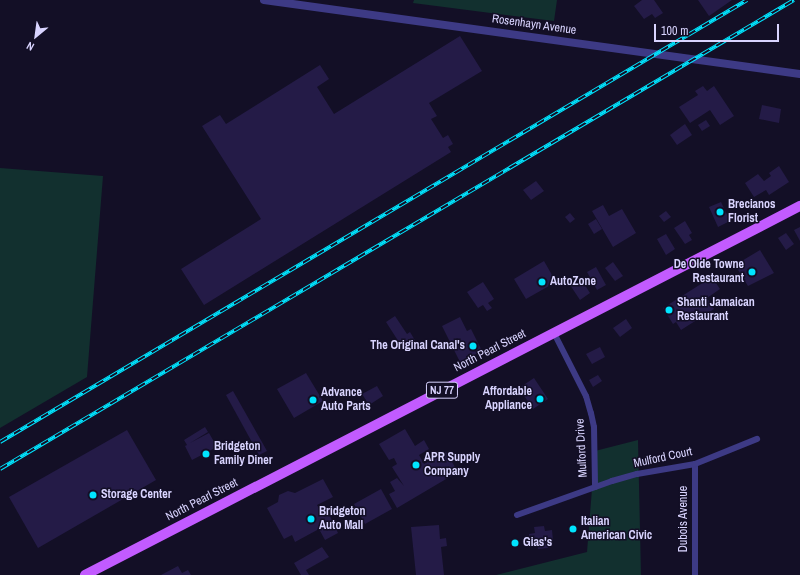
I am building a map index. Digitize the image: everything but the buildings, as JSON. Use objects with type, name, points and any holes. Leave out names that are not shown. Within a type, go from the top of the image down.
[{"type":"main road","name":"North Pearl Street","points":[[85,575],[800,206]]},
{"type":"street","name":"Rosenhayn Avenue","points":[[264,0],[800,74]]},
{"type":"street","name":"Mulford Drive","points":[[517,515],[595,487],[594,427],[591,413],[586,396],[554,333]]},
{"type":"street","name":"Mulford Court","points":[[595,487],[637,474],[695,464],[758,439]]},
{"type":"street","name":"Dubois Avenue","points":[[695,464],[695,575]]},
{"type":"green space","points":[[414,0],[557,0],[554,21],[413,3]]},
{"type":"green space","points":[[0,168],[103,176],[87,377],[0,428]]},
{"type":"green space","points":[[638,440],[641,575],[496,575],[587,552],[595,451]]},
{"type":"railway","points":[[0,442],[747,0]]},
{"type":"railway","points":[[0,469],[794,0]]},
{"type":"place","name":"Brecianos Florist","points":[[720,212]]},
{"type":"place","name":"De Olde Towne Restaurant","points":[[752,272]]},
{"type":"place","name":"AutoZone","points":[[542,282]]},
{"type":"place","name":"Shanti Jamaican Restaurant","points":[[669,310]]},
{"type":"place","name":"The Original Canal's","points":[[473,346]]},
{"type":"place","name":"Affordable Appliance","points":[[540,399]]},
{"type":"place","name":"Advance Auto Parts","points":[[313,400]]},
{"type":"place","name":"Bridgeton Family Diner","points":[[206,454]]},
{"type":"place","name":"APR Supply Company","points":[[416,465]]},
{"type":"place","name":"Storage Center","points":[[93,495]]},
{"type":"place","name":"Bridgeton Auto Mall","points":[[311,519]]},
{"type":"place","name":"Italian American Civic","points":[[573,529]]},
{"type":"place","name":"Gias's","points":[[515,543]]}]
